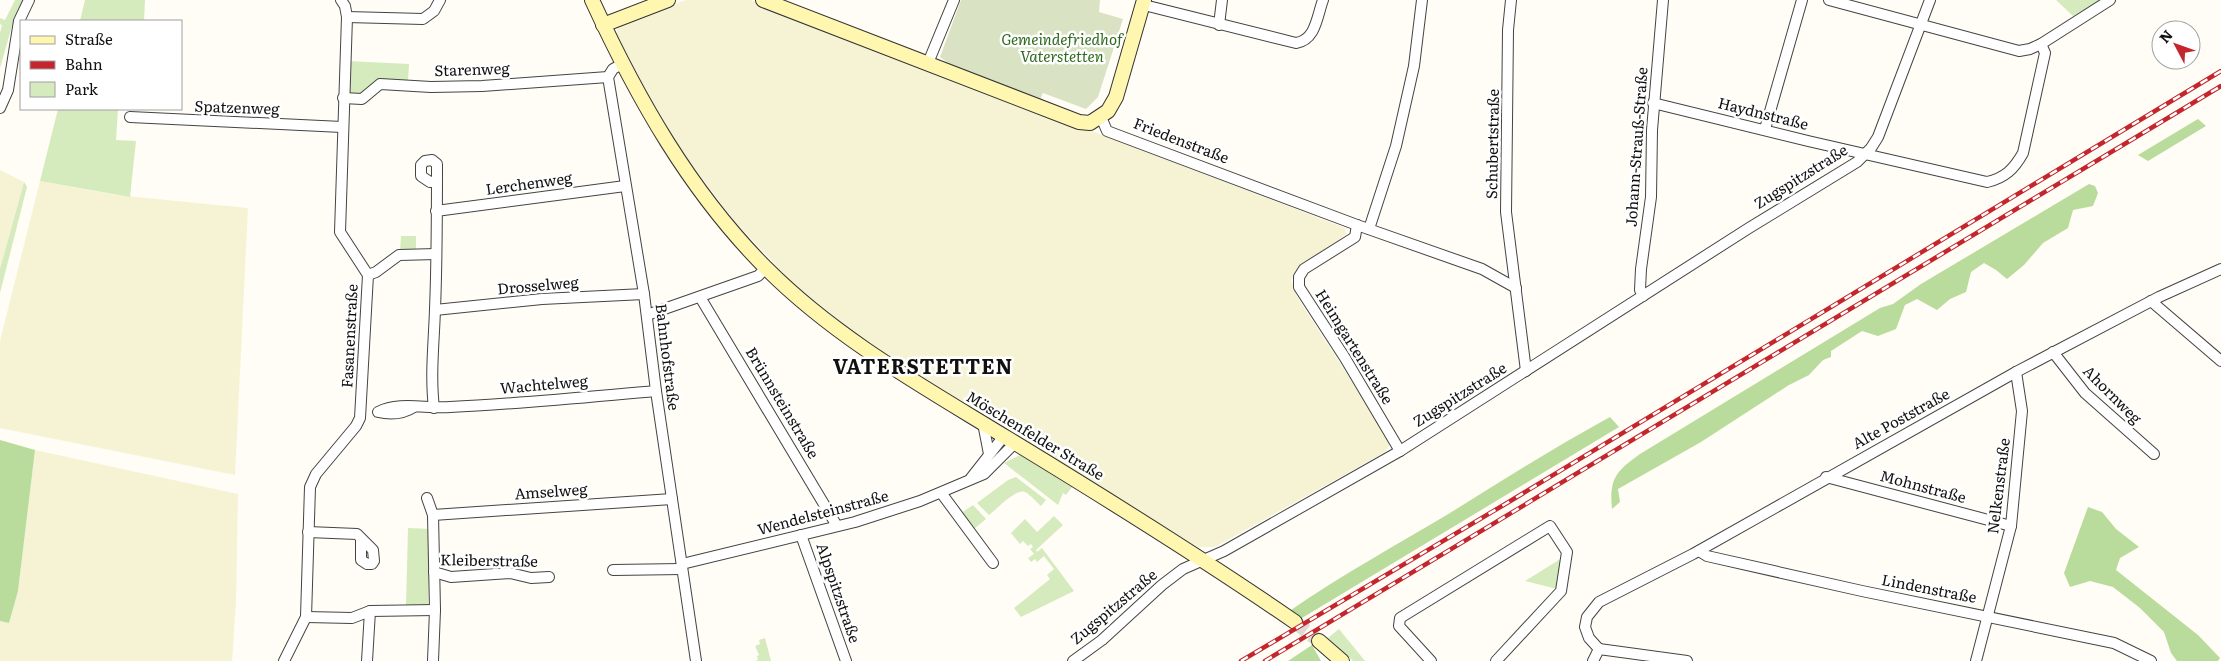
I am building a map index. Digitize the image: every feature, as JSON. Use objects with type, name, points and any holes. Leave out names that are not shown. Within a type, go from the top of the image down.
[{"type":"street","points":[[0,108],[8,90],[19,21],[29,0]]},
{"type":"street","name":"Fasanenstraße","points":[[341,0],[345,6],[346,17],[340,232],[368,275],[360,418]]},
{"type":"street","points":[[346,17],[423,20],[434,10],[440,0]]},
{"type":"street","name":"Möschenfelder Straße","points":[[592,0],[624,69],[652,119],[730,228],[766,268],[823,318],[857,343],[983,424],[1204,559],[1295,622]]},
{"type":"street","points":[[603,25],[668,0]]},
{"type":"street","points":[[763,0],[1079,122],[1090,123],[1101,118],[1116,98],[1144,2],[1219,25],[1296,43],[1304,42],[1312,34],[1323,0]]},
{"type":"street","points":[[928,63],[954,0]]},
{"type":"street","points":[[1219,25],[1222,0]]},
{"type":"street","points":[[1369,229],[1396,146],[1414,66],[1422,0]]},
{"type":"street","name":"Schubertstraße","points":[[1511,0],[1508,30],[1506,212],[1516,288]]},
{"type":"street","name":"Johann-Strauß-Straße","points":[[1643,296],[1640,290],[1641,269],[1651,197],[1654,103],[1663,0]]},
{"type":"street","points":[[1765,129],[1802,0]]},
{"type":"street","points":[[1829,0],[2019,51],[2041,44],[2110,0]]},
{"type":"street","name":"Zugspitzstraße","points":[[1073,661],[1109,634],[1162,585],[1183,569],[1224,551],[1400,451],[1857,162],[1876,141],[1884,125],[1930,0]]},
{"type":"street","name":"Zugspitzstraße","points":[[1865,154],[1986,182],[2000,179],[2015,168],[2023,153],[2045,53],[2041,44]]},
{"type":"street","points":[[608,77],[613,70],[624,69]]},
{"type":"street","name":"Starenweg","points":[[343,98],[362,99],[380,84],[431,87],[482,86],[608,77]]},
{"type":"street","name":"Bahnhofstraße","points":[[608,77],[644,294],[656,391],[696,661]]},
{"type":"street","name":"Haydnstraße","points":[[1654,103],[1865,154]]},
{"type":"street","name":"Spatzenweg","points":[[130,117],[342,126]]},
{"type":"street","name":"Friedenstraße","points":[[1101,118],[1106,131],[1482,270],[1516,288]]},
{"type":"street","points":[[434,408],[437,181]]},
{"type":"street","name":"Lerchenweg","points":[[436,211],[625,186]]},
{"type":"street","name":"Heimgartenstraße","points":[[1357,225],[1355,237],[1304,269],[1299,277],[1299,287],[1345,358],[1400,451]]},
{"type":"street","points":[[368,275],[376,272],[398,255],[436,254]]},
{"type":"street","points":[[647,315],[758,276],[766,268]]},
{"type":"street","name":"Alte Poststraße","points":[[1599,649],[1589,638],[1586,627],[1588,617],[1598,602],[1699,550],[1826,477],[2053,352],[2151,301],[2221,269]]},
{"type":"street","points":[[1516,288],[1526,371]]},
{"type":"street","name":"Drosselweg","points":[[435,310],[542,299],[644,294]]},
{"type":"street","name":"Brünnsteinstraße","points":[[700,297],[837,526]]},
{"type":"street","points":[[2151,301],[2221,361]]},
{"type":"street","name":"Ahornweg","points":[[2053,352],[2085,393],[2154,454]]},
{"type":"street","name":"Nelkenstraße","points":[[1976,661],[2011,526],[2022,411],[2016,372]]},
{"type":"street","name":"Wachtelweg","points":[[360,418],[385,409],[434,408],[656,391]]},
{"type":"street","points":[[284,661],[306,617],[310,488],[313,479],[356,426],[360,418]]},
{"type":"street","points":[[983,424],[989,454]]},
{"type":"street","name":"Wendelsteinstraße","points":[[969,481],[989,454],[1010,439]]},
{"type":"street","name":"Wendelsteinstraße","points":[[682,567],[895,510],[942,494],[984,474],[1010,439]]},
{"type":"street","name":"Mohnstraße","points":[[1826,477],[2011,526]]},
{"type":"street","points":[[942,494],[993,563]]},
{"type":"street","points":[[427,498],[433,515],[434,572]]},
{"type":"street","name":"Amselweg","points":[[433,515],[672,499]]},
{"type":"street","points":[[1431,661],[1399,626],[1400,618],[1550,526],[1567,552],[1561,592],[1496,661]]},
{"type":"street","points":[[308,532],[351,533],[362,538]]},
{"type":"street","name":"Alpspitzstraße","points":[[801,535],[846,661]]},
{"type":"street","name":"Lindenstraße","points":[[1699,550],[1707,556],[1862,591],[2114,643],[2151,661]]},
{"type":"street","points":[[614,570],[682,567]]},
{"type":"street","name":"Kleiberstraße","points":[[433,661],[434,572],[451,577],[510,573],[531,578],[549,577]]},
{"type":"street","points":[[306,617],[352,618],[370,611],[435,610]]},
{"type":"street","points":[[367,661],[370,611]]},
{"type":"street","points":[[1319,641],[1342,661]]},
{"type":"street","points":[[1593,661],[1599,649],[1687,661]]},
{"type":"shaded area","points":[[686,0],[751,0],[1345,228],[1346,234],[1336,243],[1302,263],[1291,280],[1297,297],[1389,439],[1389,446],[1385,452],[1215,547],[1198,547],[935,387],[863,340],[792,282],[736,223],[670,137],[616,37],[618,26]]},
{"type":"shaded area","points":[[0,170],[24,182],[0,269]]},
{"type":"shaded area","points":[[40,181],[116,195],[248,208],[235,475],[0,428],[0,341]]},
{"type":"shaded area","points":[[35,450],[238,494],[236,602],[232,661],[0,661],[0,621],[9,623],[18,591]]},
{"type":"green space","points":[[15,0],[24,0],[12,26],[0,68],[0,33],[2,25],[0,24],[0,18],[5,20]]},
{"type":"green space","points":[[85,0],[145,0],[144,20],[80,20]]},
{"type":"green space","name":"Gemeindefriedhof Vaterstetten","points":[[961,0],[1100,0],[1099,12],[1123,19],[1098,97],[1086,109],[1043,93],[1040,100],[952,66],[940,57]]},
{"type":"green space","points":[[2056,0],[2101,0],[2073,16]]},
{"type":"green space","points":[[348,61],[409,64],[408,81],[379,81],[362,96],[347,95]]},
{"type":"green space","points":[[58,110],[118,110],[116,140],[136,141],[130,197],[40,181]]},
{"type":"green space","points":[[2198,119],[2206,126],[2148,161],[2138,155]]},
{"type":"green space","points":[[24,182],[27,187],[0,293],[0,269]]},
{"type":"green space","points":[[2089,184],[2095,186],[2098,193],[2093,206],[2073,210],[2068,228],[2043,243],[2024,265],[2007,279],[1984,263],[1971,272],[1966,292],[1950,299],[1937,310],[1917,299],[1905,305],[1896,329],[1878,336],[1862,331],[1831,351],[1831,357],[1823,360],[1809,375],[1789,385],[1701,442],[1618,489],[1620,502],[1612,509],[1612,490],[1616,477],[1625,466],[1640,454],[1880,308],[1893,304],[1921,284]]},
{"type":"green space","points":[[401,236],[416,236],[416,249],[413,252],[400,253]]},
{"type":"green space","points":[[1610,417],[1619,427],[1302,618],[1291,610],[1349,572]]},
{"type":"green space","points":[[0,440],[35,450],[18,591],[9,623],[0,621]]},
{"type":"green space","points":[[1020,455],[1072,487],[1066,495],[1063,493],[1058,505],[1004,463]]},
{"type":"green space","points":[[1016,477],[1046,500],[1041,506],[1025,492],[1012,496],[989,515],[977,503],[1008,480]]},
{"type":"green space","points":[[973,505],[986,519],[973,530],[960,514]]},
{"type":"green space","points":[[2088,507],[2102,512],[2116,529],[2139,547],[2120,558],[2116,570],[2198,635],[2220,658],[2218,661],[2177,661],[2171,653],[2164,632],[2140,608],[2113,587],[2090,581],[2070,587],[2064,573]]},
{"type":"green space","points":[[1054,516],[1063,525],[1036,550],[1037,552],[1042,548],[1074,591],[1021,617],[1014,608],[1050,579],[1047,575],[1054,569],[1044,556],[1037,562],[1035,559],[1031,562],[1028,558],[1034,554],[1030,549],[1033,547],[1031,544],[1028,546],[1023,541],[1020,544],[1011,533],[1025,519],[1037,532]]},
{"type":"green space","points":[[408,528],[430,529],[428,606],[406,605]]},
{"type":"green space","points":[[1562,558],[1557,589],[1525,581]]},
{"type":"green space","points":[[1339,629],[1365,661],[1353,661],[1328,638]]},
{"type":"green space","points":[[765,638],[771,661],[755,661],[758,660],[757,656],[759,655],[755,646],[760,644],[759,640]]},
{"type":"green space","points":[[1312,645],[1321,661],[1288,661]]},
{"type":"tunnel","points":[[1295,622],[1319,641]]},
{"type":"railway","points":[[1241,661],[1507,503],[2221,71]]},
{"type":"railway","points":[[1265,661],[2221,86]]},
{"type":"district","name":"VATERSTETTEN","points":[[923,367]]}]
